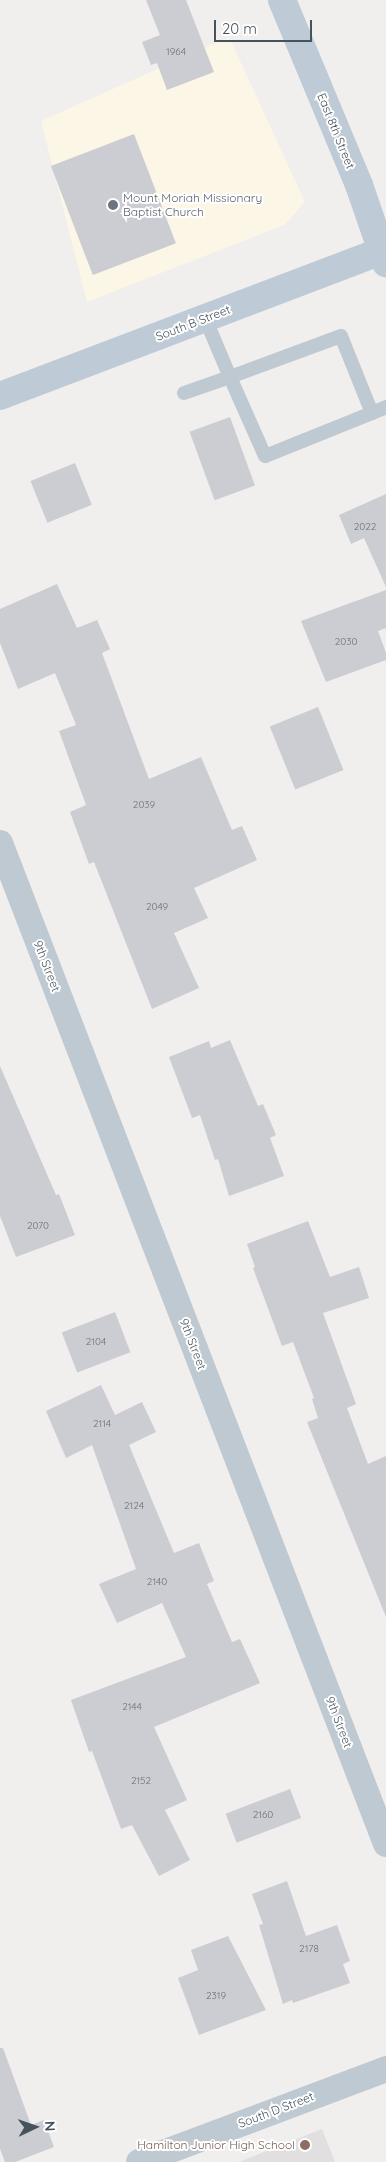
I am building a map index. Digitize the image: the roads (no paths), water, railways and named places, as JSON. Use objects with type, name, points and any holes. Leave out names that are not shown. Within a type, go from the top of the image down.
[{"type":"street","name":"East 8th Street","points":[[282,0],[359,185],[385,254]]},
{"type":"street","name":"South B Street","points":[[0,396],[205,318],[385,254]]},
{"type":"street","name":"9th Street","points":[[0,843],[386,1844]]},
{"type":"street","name":"South D Street","points":[[139,2162],[386,2069]]},
{"type":"lane","points":[[205,318],[264,456],[386,407]]},
{"type":"lane","points":[[184,393],[341,336],[372,413]]},
{"type":"place","name":"Mount Moriah Missionary Baptist Church","points":[[113,205]]},
{"type":"place","name":"Hamilton Junior High School","points":[[305,2145]]}]
